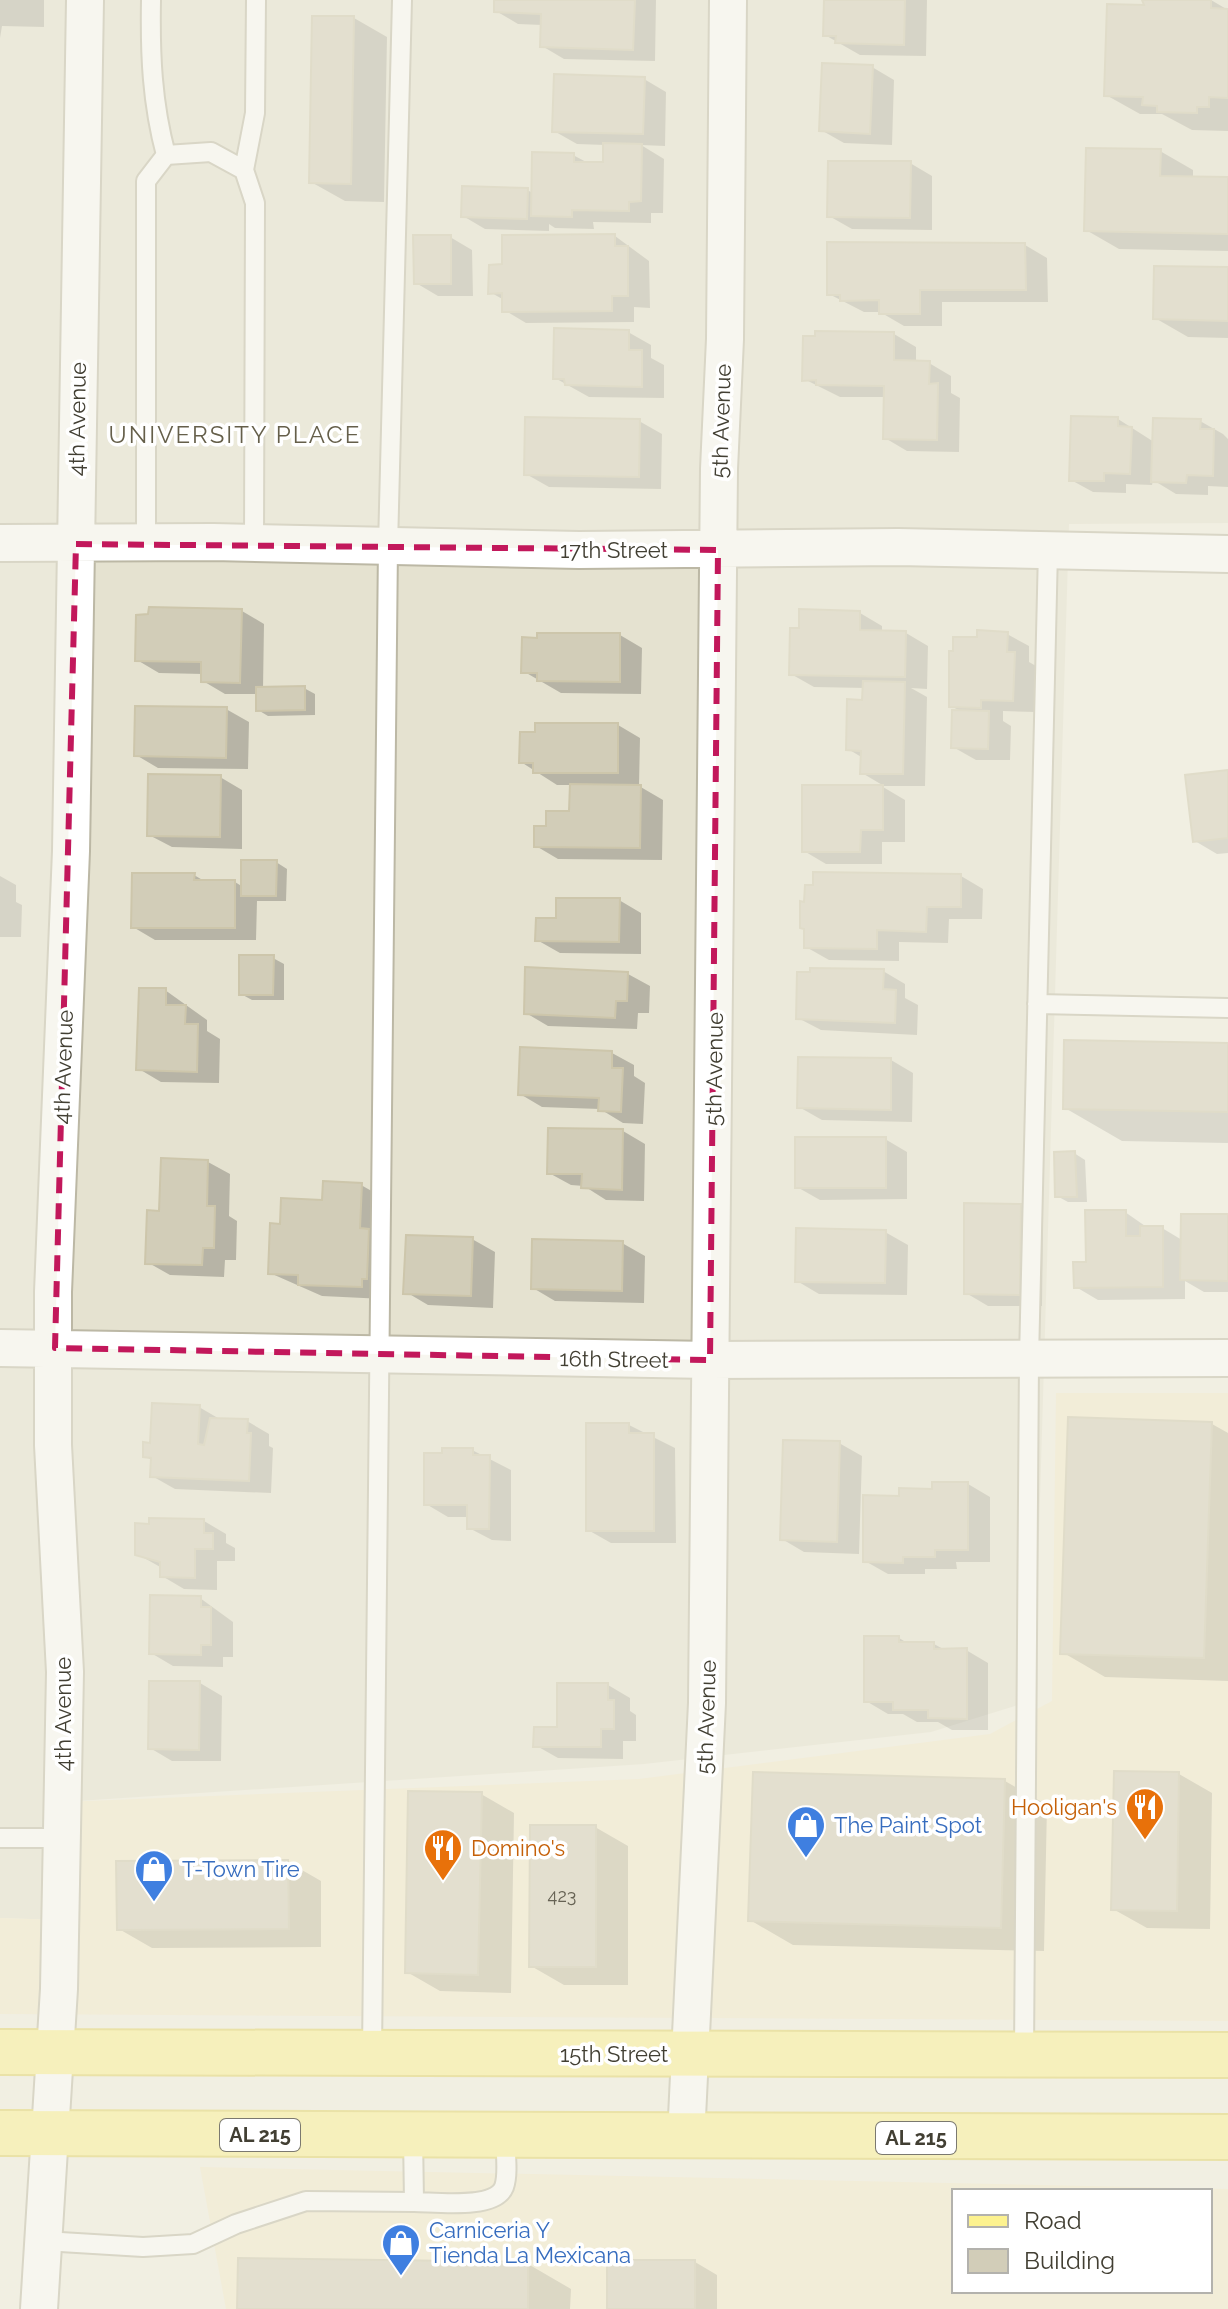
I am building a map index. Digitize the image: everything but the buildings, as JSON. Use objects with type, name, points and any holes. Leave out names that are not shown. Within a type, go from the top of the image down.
[{"type":"main road","name":"15th Street","points":[[0,2052],[1228,2055]]},
{"type":"main road","name":"AL 215","points":[[0,2133],[686,2138],[1228,2137]]},
{"type":"street","name":"4th Avenue","points":[[39,2309],[57,2053],[65,1672],[53,1445],[53,1292],[71,851],[85,0]]},
{"type":"street","name":"5th Avenue","points":[[686,2138],[707,1703],[718,550],[725,339],[728,0]]},
{"type":"street","name":"17th Street","points":[[0,543],[254,543],[718,550],[898,547],[1228,554]]},
{"type":"street","name":"16th Street","points":[[0,1348],[710,1360],[1228,1358]]},
{"type":"lane","points":[[151,0],[150,67],[155,116],[166,155]]},
{"type":"lane","points":[[254,543],[255,203],[244,170],[255,113],[256,0]]},
{"type":"lane","points":[[372,2053],[388,546],[402,0]]},
{"type":"lane","points":[[146,543],[143,235],[146,181],[166,155],[211,152],[244,170]]},
{"type":"lane","points":[[1024,2054],[1029,1359],[1048,550]]},
{"type":"lane","points":[[1037,1004],[1228,1008]]},
{"type":"lane","points":[[0,1838],[61,1838]]},
{"type":"lane","points":[[413,2135],[414,2202]]},
{"type":"lane","points":[[44,2241],[143,2247],[193,2244],[236,2224],[306,2201],[485,2202],[498,2196],[505,2186],[505,2136]]},
{"type":"highlighted area","points":[[76,544],[718,550],[710,1360],[55,1348]]},
{"type":"shaded area","points":[[0,0],[1228,0],[1228,523],[1069,524],[1034,1700],[931,1732],[644,1764],[62,1802],[60,1920],[0,1918]]},
{"type":"shaded area","points":[[1056,1393],[1228,1393],[1228,2021],[0,2014],[0,1918],[59,1920],[62,1802],[639,1779],[990,1734],[1052,1701]]},
{"type":"shaded area","points":[[200,2167],[1228,2189],[1228,2309],[226,2309]]},
{"type":"place","name":"Hooligan's","points":[[1145,1841]]},
{"type":"place","name":"The Paint Spot","points":[[806,1859]]},
{"type":"place","name":"Domino's","points":[[443,1882]]},
{"type":"place","name":"T-Town Tire","points":[[154,1903]]},
{"type":"place","name":"Carniceria Y Tienda La Mexicana","points":[[401,2277]]},
{"type":"district","name":"UNIVERSITY PLACE","points":[[235,435]]}]
